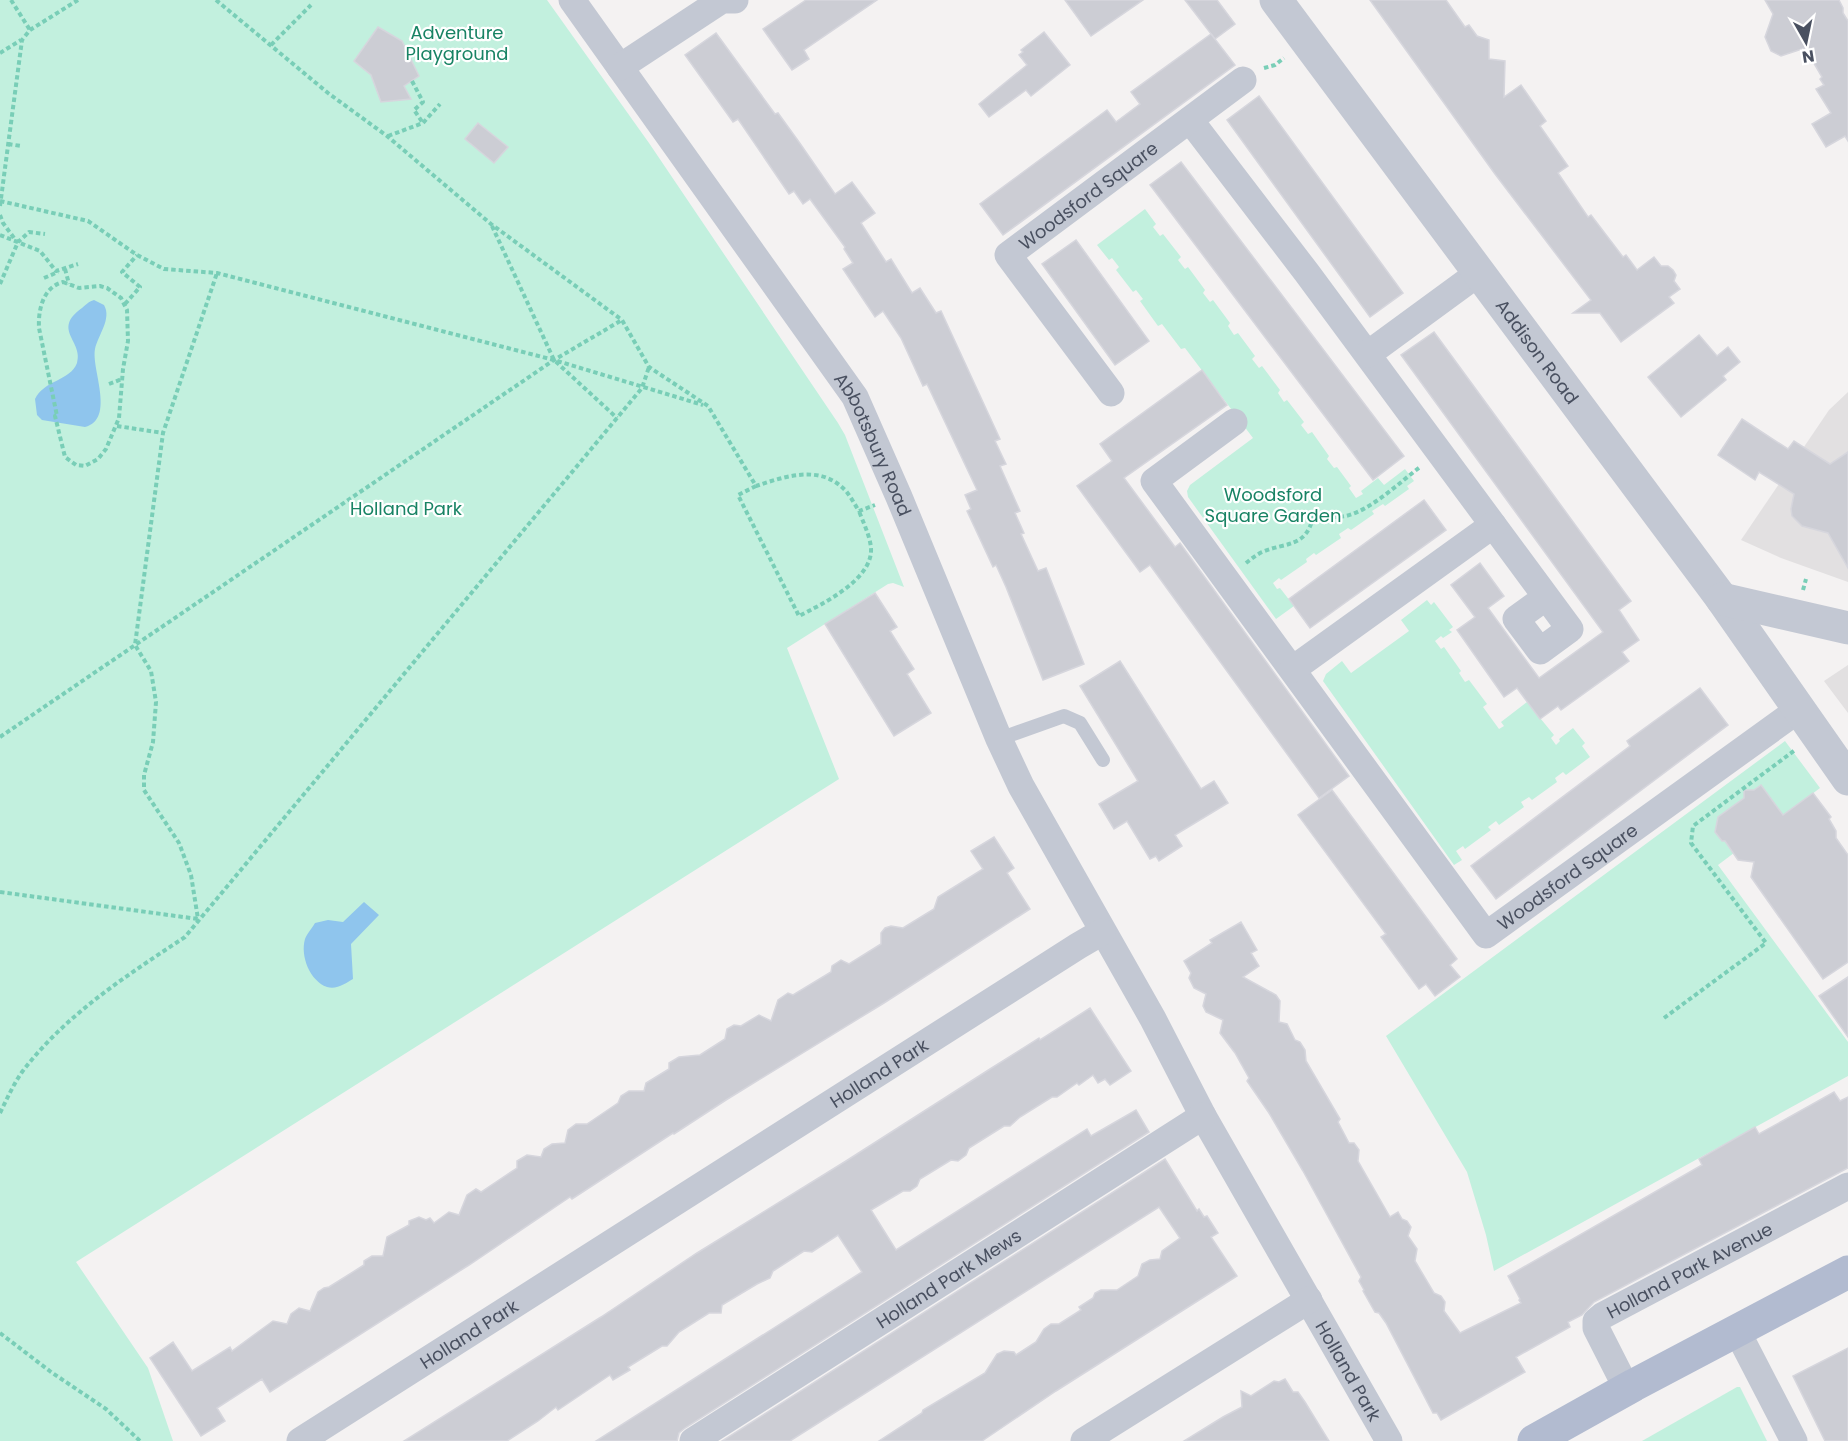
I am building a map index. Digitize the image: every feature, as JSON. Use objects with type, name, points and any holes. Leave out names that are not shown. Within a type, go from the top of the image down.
[{"type":"main road","points":[[1534,1441],[1848,1272]]},
{"type":"street","name":"Abbotsbury Road","points":[[572,0],[855,397],[999,739],[1021,786],[1102,932]]},
{"type":"street","points":[[620,67],[722,0],[735,0]]},
{"type":"street","name":"Addison Road","points":[[1276,0],[1722,599],[1848,779]]},
{"type":"street","name":"Woodsford Square","points":[[1111,393],[1008,255],[1243,80]]},
{"type":"street","points":[[1190,120],[1368,354],[1546,597]]},
{"type":"street","points":[[1368,354],[1480,272]]},
{"type":"street","name":"Woodsford Square","points":[[1234,422],[1154,481],[1486,935],[1798,710]]},
{"type":"street","points":[[1293,669],[1493,525]]},
{"type":"street","points":[[1722,599],[1848,628]]},
{"type":"street","name":"Holland Park","points":[[300,1441],[1102,932],[1153,1018],[1203,1116],[1389,1441]]},
{"type":"street","name":"Holland Park Mews","points":[[693,1441],[1203,1116]]},
{"type":"street","name":"Holland Park Avenue","points":[[1627,1389],[1596,1328],[1596,1321],[1848,1186]]},
{"type":"street","name":"Holland Park","points":[[1084,1441],[1309,1300]]},
{"type":"street","points":[[1737,1330],[1794,1441]]},
{"type":"lane","points":[[999,739],[1064,716],[1080,723],[1103,760]]},
{"type":"path","points":[[11,0],[30,30]]},
{"type":"path","points":[[0,52],[22,40],[30,30],[78,0]]},
{"type":"path","points":[[216,0],[328,93],[387,136],[491,224],[622,320],[649,367],[708,406],[756,486]]},
{"type":"path","points":[[271,45],[312,5]]},
{"type":"path","points":[[0,206],[22,40]]},
{"type":"path","points":[[412,81],[423,102],[414,110],[423,123]]},
{"type":"path","points":[[387,136],[423,123],[440,104]]},
{"type":"path","points":[[8,144],[21,146]]},
{"type":"path","points":[[0,201],[88,221],[137,255],[164,269],[217,273],[554,360],[708,406]]},
{"type":"path","points":[[0,215],[3,223],[18,242]]},
{"type":"path","points":[[491,224],[554,360],[617,418]]},
{"type":"path","points":[[0,285],[18,242],[29,232],[45,234]]},
{"type":"path","points":[[0,235],[40,251],[58,271]]},
{"type":"path","points":[[125,304],[140,287],[123,272],[137,255]]},
{"type":"path","points":[[44,278],[78,264]]},
{"type":"path","points":[[65,269],[69,284]]},
{"type":"path","points":[[198,919],[191,875],[179,843],[144,790],[144,775],[153,742],[156,702],[151,671],[135,645],[163,433],[217,273]]},
{"type":"path","points":[[63,282],[79,288],[100,286],[107,288],[125,304],[128,341],[117,426],[111,434],[106,449],[98,459],[85,466],[76,465],[65,457],[57,426],[38,316],[51,287],[63,282]]},
{"type":"path","points":[[0,737],[554,360],[622,320]]},
{"type":"path","points":[[0,1113],[22,1073],[50,1039],[78,1013],[185,937],[642,388],[649,367]]},
{"type":"path","points":[[109,384],[122,379]]},
{"type":"path","points":[[117,426],[163,433]]},
{"type":"path","points":[[1225,578],[1256,555],[1300,540],[1306,534],[1313,517],[1334,518],[1363,509],[1439,452]]},
{"type":"path","points":[[806,473],[828,478],[845,491],[860,511],[871,547],[869,560],[861,573],[836,597],[799,616],[738,495],[788,475],[806,473]]},
{"type":"path","points":[[860,511],[899,497]]},
{"type":"path","points":[[1664,1018],[1766,943],[1691,843],[1693,826],[1796,750]]},
{"type":"path","points":[[0,892],[198,919]]},
{"type":"path","points":[[0,1333],[106,1410],[140,1441]]},
{"type":"shaded area","points":[[1848,392],[1848,582],[1781,558],[1741,540],[1829,410]]},
{"type":"shaded area","points":[[1848,665],[1848,713],[1824,681]]},
{"type":"green space","name":"Holland Park","points":[[0,0],[547,0],[649,143],[838,423],[845,435],[904,587],[893,583],[888,584],[787,648],[839,779],[76,1262],[148,1368],[173,1441],[0,1441]]},
{"type":"green space","name":"Woodsford Square Garden","points":[[1145,209],[1156,224],[1153,227],[1160,236],[1163,234],[1181,257],[1178,260],[1185,269],[1188,267],[1205,290],[1203,293],[1210,302],[1213,300],[1230,323],[1228,326],[1234,335],[1238,333],[1255,356],[1252,359],[1259,368],[1262,366],[1280,390],[1278,393],[1284,402],[1287,400],[1304,422],[1301,425],[1308,434],[1312,432],[1329,456],[1327,459],[1334,468],[1337,467],[1351,486],[1349,488],[1356,498],[1363,494],[1361,491],[1378,478],[1384,485],[1405,469],[1414,481],[1407,486],[1409,489],[1385,506],[1383,504],[1372,511],[1374,514],[1351,530],[1348,528],[1339,534],[1341,538],[1316,555],[1314,553],[1306,559],[1307,562],[1273,583],[1294,606],[1276,619],[1188,497],[1187,491],[1190,485],[1253,438],[1185,348],[1181,349],[1162,324],[1158,326],[1140,301],[1143,299],[1136,290],[1133,292],[1116,270],[1119,267],[1112,258],[1109,260],[1097,245]]},
{"type":"green space","points":[[1427,600],[1431,605],[1434,602],[1453,627],[1449,630],[1452,632],[1435,641],[1441,649],[1444,647],[1461,671],[1459,673],[1465,682],[1469,680],[1487,704],[1483,707],[1499,729],[1504,726],[1501,722],[1527,702],[1554,735],[1551,738],[1556,745],[1559,739],[1573,728],[1585,743],[1582,746],[1590,757],[1566,775],[1563,772],[1555,778],[1557,782],[1532,800],[1529,797],[1521,802],[1524,807],[1499,825],[1496,821],[1488,827],[1491,830],[1465,849],[1463,846],[1456,851],[1462,860],[1454,865],[1323,681],[1326,674],[1342,661],[1351,673],[1409,631],[1401,620]]},
{"type":"green space","points":[[1785,741],[1820,788],[1718,865],[1848,1042],[1848,1076],[1494,1271],[1467,1172],[1386,1036]]},
{"type":"green space","points":[[1740,1387],[1767,1441],[1642,1441]]},
{"type":"water","points":[[94,300],[104,305],[106,310],[104,327],[95,349],[101,404],[99,414],[94,422],[85,427],[42,420],[37,415],[35,399],[44,388],[74,369],[78,355],[69,323],[73,316]]},
{"type":"water","points":[[364,902],[379,915],[351,944],[353,979],[338,987],[327,987],[311,974],[305,960],[305,939],[315,923],[328,920],[343,922]]},
{"type":"building","points":[[806,0],[877,0],[804,50],[809,59],[792,70],[763,29]]},
{"type":"building","points":[[1065,0],[1143,0],[1091,36]]},
{"type":"building","points":[[1185,0],[1217,0],[1235,24],[1215,39]]},
{"type":"building","points":[[1370,0],[1446,0],[1465,27],[1469,25],[1477,36],[1489,40],[1489,59],[1505,61],[1504,97],[1521,85],[1546,121],[1540,126],[1568,166],[1558,173],[1588,217],[1591,215],[1623,257],[1626,255],[1637,270],[1654,257],[1661,266],[1668,266],[1673,270],[1676,275],[1674,281],[1680,289],[1669,297],[1674,303],[1621,342],[1600,313],[1573,313],[1591,300],[1495,174]]},
{"type":"building","points":[[1765,0],[1839,0],[1848,21],[1848,141],[1845,136],[1826,147],[1812,124],[1831,113],[1816,89],[1824,85],[1820,79],[1822,77],[1805,48],[1781,56],[1771,51],[1765,37],[1773,14]]},
{"type":"building","points":[[378,27],[402,41],[419,76],[404,86],[411,99],[381,102],[371,75],[354,61]]},
{"type":"building","points":[[1044,32],[1070,65],[1031,96],[1026,90],[989,117],[979,104],[1027,65],[1019,55],[1023,52],[1021,50]]},
{"type":"building","points":[[716,33],[775,114],[778,113],[835,194],[852,182],[875,213],[861,223],[886,262],[891,259],[912,293],[920,288],[936,313],[941,311],[1000,439],[995,441],[1006,464],[1000,466],[1020,511],[1015,513],[1024,533],[1021,534],[1038,571],[1046,568],[1084,664],[1043,680],[1006,587],[996,565],[993,567],[967,511],[971,509],[965,495],[977,490],[927,384],[923,386],[901,338],[883,311],[875,317],[843,269],[853,263],[845,247],[810,199],[803,204],[794,191],[789,194],[738,119],[733,122],[685,55]]},
{"type":"building","points":[[1211,34],[1235,65],[1003,235],[980,204],[1107,110],[1116,122],[1140,104],[1131,92]]},
{"type":"building","points":[[1259,96],[1403,293],[1370,317],[1227,120]]},
{"type":"building","points":[[478,123],[508,147],[494,163],[465,139]]},
{"type":"building","points":[[1181,162],[1404,456],[1373,480],[1150,185]]},
{"type":"building","points":[[1076,240],[1149,341],[1115,365],[1042,264]]},
{"type":"building","points":[[1434,332],[1631,601],[1619,610],[1639,640],[1622,652],[1629,661],[1561,710],[1558,706],[1540,719],[1517,688],[1504,697],[1457,630],[1475,617],[1451,585],[1480,563],[1504,596],[1488,608],[1539,678],[1603,632],[1401,355]]},
{"type":"building","points":[[1699,335],[1717,356],[1728,347],[1740,362],[1723,376],[1726,380],[1681,417],[1648,377]]},
{"type":"building","points":[[1202,370],[1227,405],[1124,478],[1175,547],[1180,543],[1349,776],[1319,798],[1150,565],[1140,572],[1077,486],[1112,461],[1100,444]]},
{"type":"building","points":[[1742,419],[1788,449],[1794,441],[1830,464],[1848,452],[1848,568],[1828,533],[1802,526],[1792,516],[1794,494],[1759,472],[1755,480],[1718,455]]},
{"type":"building","points":[[1424,500],[1446,530],[1310,628],[1289,599]]},
{"type":"building","points":[[875,593],[897,627],[890,631],[914,669],[907,674],[931,713],[894,736],[825,624]]},
{"type":"building","points":[[1120,661],[1201,789],[1214,781],[1228,803],[1175,835],[1182,846],[1159,861],[1156,856],[1150,859],[1127,821],[1114,829],[1099,804],[1138,781],[1080,686]]},
{"type":"building","points":[[1700,688],[1728,725],[1496,899],[1471,866],[1630,746],[1627,741]]},
{"type":"building","points":[[1761,785],[1783,815],[1813,793],[1831,817],[1829,819],[1836,831],[1836,838],[1848,855],[1848,962],[1823,979],[1751,877],[1754,862],[1738,860],[1725,841],[1722,841],[1715,832],[1718,817],[1744,798],[1744,790],[1754,790]]},
{"type":"building","points":[[1332,790],[1457,959],[1450,965],[1460,977],[1435,996],[1426,984],[1419,989],[1381,937],[1386,934],[1298,815]]},
{"type":"building","points":[[994,837],[1014,868],[1007,873],[1030,909],[572,1199],[570,1197],[469,1265],[270,1392],[262,1379],[217,1408],[225,1421],[201,1436],[150,1358],[173,1342],[192,1371],[230,1347],[232,1351],[273,1321],[287,1324],[291,1314],[299,1308],[310,1311],[318,1292],[364,1265],[364,1261],[372,1256],[383,1256],[387,1237],[409,1225],[409,1221],[419,1217],[426,1220],[430,1218],[434,1223],[449,1212],[459,1215],[467,1195],[476,1189],[481,1192],[517,1168],[517,1161],[527,1155],[541,1157],[544,1149],[552,1144],[565,1143],[568,1130],[576,1124],[587,1124],[618,1103],[621,1096],[629,1091],[644,1091],[646,1083],[669,1069],[669,1063],[679,1057],[700,1055],[725,1039],[727,1029],[734,1025],[741,1026],[759,1015],[771,1021],[778,1000],[788,993],[793,995],[831,972],[832,966],[841,960],[849,964],[881,944],[881,933],[885,928],[891,926],[903,928],[934,909],[938,897],[983,869],[971,851]]},
{"type":"building","points":[[1241,922],[1257,950],[1251,953],[1259,966],[1243,977],[1276,995],[1280,1001],[1279,1022],[1287,1024],[1295,1040],[1300,1042],[1305,1050],[1306,1061],[1340,1119],[1338,1122],[1349,1143],[1354,1143],[1359,1150],[1358,1161],[1390,1217],[1398,1212],[1411,1227],[1408,1236],[1417,1249],[1415,1261],[1434,1293],[1441,1296],[1445,1302],[1444,1311],[1460,1333],[1521,1303],[1508,1276],[1702,1165],[1699,1159],[1755,1127],[1759,1134],[1834,1092],[1840,1101],[1848,1097],[1848,1168],[1594,1302],[1582,1315],[1568,1322],[1570,1327],[1516,1357],[1525,1372],[1441,1420],[1437,1413],[1433,1413],[1386,1323],[1379,1313],[1375,1312],[1363,1291],[1359,1281],[1361,1277],[1303,1171],[1247,1081],[1249,1078],[1235,1053],[1220,1033],[1223,1020],[1206,1012],[1203,1006],[1206,994],[1194,988],[1189,978],[1191,973],[1184,961],[1212,943],[1210,940]]},
{"type":"building","points":[[1848,977],[1848,1037],[1819,996]]},
{"type":"building","points":[[1090,1008],[1131,1071],[1110,1085],[1105,1079],[1098,1083],[1093,1075],[1079,1085],[1077,1083],[1020,1117],[1010,1126],[1004,1126],[969,1148],[966,1155],[958,1161],[951,1160],[920,1179],[917,1186],[910,1191],[903,1191],[871,1210],[896,1250],[1087,1129],[1091,1136],[1136,1110],[1149,1132],[685,1428],[679,1433],[677,1441],[596,1441],[862,1272],[838,1235],[812,1252],[804,1251],[773,1271],[770,1278],[722,1305],[721,1313],[709,1313],[679,1332],[667,1346],[662,1346],[628,1367],[630,1370],[613,1380],[610,1375],[558,1410],[556,1407],[507,1441],[404,1441],[601,1317],[697,1253]]},
{"type":"building","points":[[1165,1159],[1197,1211],[1199,1209],[1204,1217],[1207,1216],[1218,1233],[1211,1237],[1237,1276],[982,1441],[879,1441],[922,1413],[923,1410],[985,1373],[997,1354],[1004,1351],[1014,1352],[1016,1355],[1036,1342],[1044,1329],[1051,1324],[1059,1324],[1081,1310],[1079,1307],[1093,1298],[1095,1293],[1101,1290],[1117,1290],[1138,1276],[1142,1264],[1160,1259],[1162,1251],[1180,1238],[1159,1207],[790,1441],[722,1441]]},
{"type":"building","points":[[1848,1348],[1848,1441],[1825,1441],[1793,1376]]},
{"type":"building","points":[[1285,1379],[1293,1392],[1298,1392],[1329,1441],[1184,1441],[1242,1407],[1241,1391],[1251,1396],[1274,1381],[1279,1382]]},
{"type":"park label","name":"Adventure Playground","points":[[457,42]]}]
